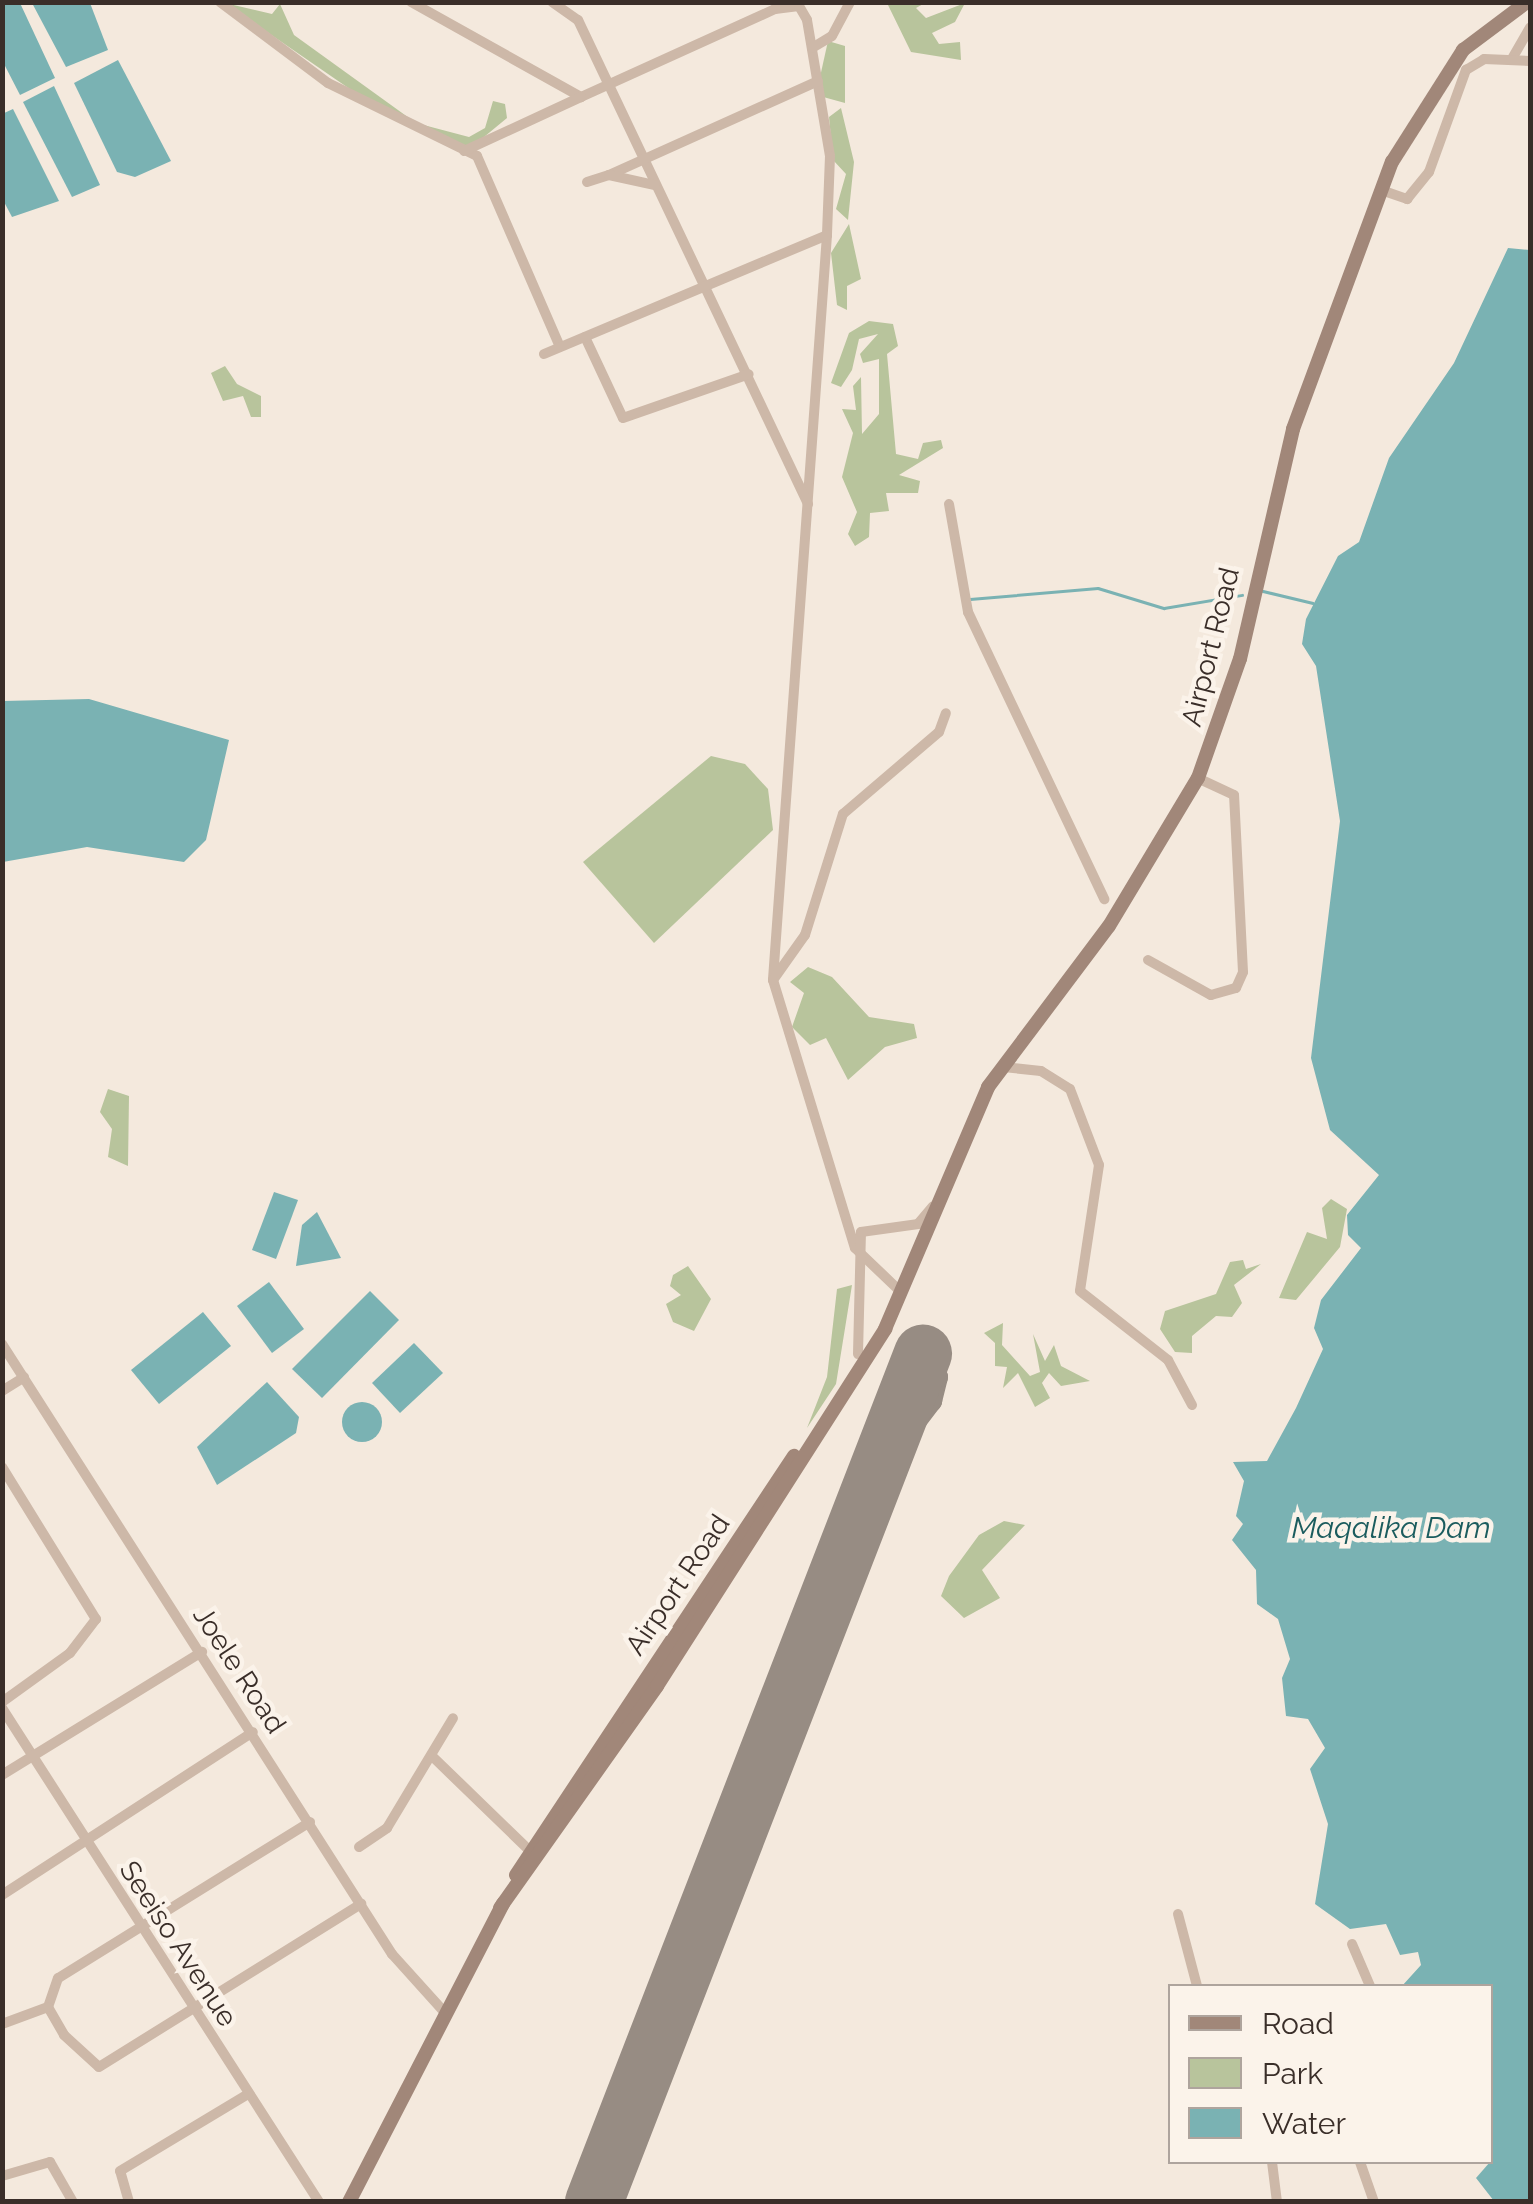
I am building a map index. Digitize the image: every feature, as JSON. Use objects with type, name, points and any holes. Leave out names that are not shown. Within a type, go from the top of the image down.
[{"type":"main road","name":"Airport Road","points":[[500,1908],[657,1686],[902,1293],[949,1185],[963,1136],[1002,1066],[1108,926],[1198,778],[1240,659],[1289,442],[1381,190],[1435,84],[1505,9],[1527,2]]},
{"type":"main road","name":"Airport Road","points":[[350,2202],[528,1849],[902,1293]]},
{"type":"street","points":[[220,2],[328,82],[464,151],[491,175],[560,347]]},
{"type":"street","points":[[412,2],[581,97]]},
{"type":"street","points":[[552,2],[578,20],[810,506]]},
{"type":"street","points":[[812,48],[832,36],[850,2]]},
{"type":"street","points":[[464,151],[775,9],[799,6],[812,48],[830,156],[810,506],[772,980],[855,1248],[858,1354]]},
{"type":"street","points":[[1513,57],[1530,27]]},
{"type":"street","points":[[1381,190],[1408,199],[1429,172],[1458,80],[1484,59],[1513,57],[1530,61]]},
{"type":"street","points":[[587,182],[818,81]]},
{"type":"street","points":[[609,175],[655,186]]},
{"type":"street","points":[[544,354],[827,235]]},
{"type":"street","points":[[585,336],[623,418],[749,374]]},
{"type":"street","points":[[949,504],[968,612],[1104,899]]},
{"type":"street","points":[[772,980],[805,935],[843,814],[939,732],[946,714]]},
{"type":"street","points":[[1148,960],[1211,995],[1236,988],[1242,972],[1234,795],[1198,778]]},
{"type":"street","points":[[1002,1066],[1041,1071],[1070,1088],[1099,1166],[1080,1291],[1168,1360],[1192,1405]]},
{"type":"street","points":[[855,1248],[861,1232],[918,1224],[949,1185]]},
{"type":"street","points":[[855,1248],[902,1293]]},
{"type":"street","name":"Joele Road","points":[[2,1344],[362,1904],[446,2014]]},
{"type":"street","points":[[2,1391],[24,1377]]},
{"type":"street","points":[[2,1467],[96,1619],[70,1653],[2,1705]]},
{"type":"street","points":[[2,1775],[202,1652]]},
{"type":"street","name":"Seeiso Avenue","points":[[2,1705],[319,2202]]},
{"type":"street","points":[[359,1847],[388,1828],[434,1758],[453,1718]]},
{"type":"street","points":[[2,1895],[88,1845],[253,1732]]},
{"type":"street","points":[[434,1758],[528,1849]]},
{"type":"street","points":[[310,1822],[58,1978],[48,2008],[75,2052],[99,2067],[362,1904]]},
{"type":"street","points":[[1178,1914],[1196,1984]]},
{"type":"street","points":[[1352,1944],[1369,1984]]},
{"type":"street","points":[[2,2024],[48,2008]]},
{"type":"street","points":[[130,2202],[120,2172],[248,2094]]},
{"type":"street","points":[[2,2176],[50,2162],[73,2202]]},
{"type":"street","points":[[1272,2164],[1277,2202]]},
{"type":"street","points":[[1361,2164],[1374,2202]]},
{"type":"green space","points":[[225,3],[272,14],[280,4],[294,35],[416,123],[469,137],[485,128],[493,101],[505,104],[507,118],[467,151],[373,105]]},
{"type":"green space","points":[[887,3],[925,3],[916,8],[926,18],[965,3],[955,22],[932,33],[939,44],[960,42],[961,60],[911,52]]},
{"type":"green space","points":[[828,41],[845,46],[845,103],[816,95]]},
{"type":"green space","points":[[841,108],[854,162],[848,220],[836,209],[846,174],[833,160],[829,117]]},
{"type":"green space","points":[[849,224],[861,279],[847,286],[847,310],[837,305],[831,253]]},
{"type":"green space","points":[[869,321],[893,324],[898,346],[887,354],[896,454],[918,459],[923,443],[941,440],[943,448],[899,475],[920,481],[918,493],[886,493],[889,511],[870,513],[869,537],[855,546],[848,534],[857,512],[842,477],[853,433],[842,409],[856,410],[853,386],[861,377],[862,434],[879,414],[879,359],[863,363],[860,354],[878,334],[859,339],[852,370],[841,387],[831,383],[849,333]]},
{"type":"green space","points":[[225,366],[237,384],[261,396],[261,417],[251,417],[243,396],[223,401],[211,373]]},
{"type":"green space","points":[[711,756],[745,764],[768,789],[773,830],[654,943],[583,862]]},
{"type":"green space","points":[[808,967],[832,977],[869,1017],[914,1024],[917,1038],[885,1047],[848,1080],[826,1038],[810,1045],[792,1027],[804,993],[790,982]]},
{"type":"green space","points":[[108,1089],[129,1096],[128,1166],[108,1157],[112,1129],[100,1112]]},
{"type":"green space","points":[[1331,1199],[1347,1209],[1340,1247],[1296,1300],[1279,1298],[1307,1232],[1327,1239],[1322,1208]]},
{"type":"green space","points":[[1243,1260],[1246,1269],[1261,1264],[1234,1285],[1242,1303],[1232,1317],[1216,1316],[1192,1336],[1192,1353],[1175,1352],[1160,1329],[1165,1311],[1216,1294],[1230,1262]]},
{"type":"green space","points":[[688,1266],[711,1299],[694,1331],[673,1322],[666,1304],[681,1295],[670,1286],[673,1275]]},
{"type":"green space","points":[[852,1285],[836,1384],[807,1428],[827,1377],[837,1289]]},
{"type":"green space","points":[[1003,1323],[1002,1345],[1030,1376],[1040,1372],[1033,1334],[1045,1361],[1054,1345],[1061,1366],[1090,1381],[1061,1386],[1049,1373],[1042,1383],[1050,1398],[1035,1407],[1018,1373],[1003,1388],[1007,1367],[995,1366],[995,1343],[984,1333]]},
{"type":"green space","points":[[1004,1521],[1025,1525],[982,1570],[1000,1598],[964,1618],[941,1596],[949,1576],[979,1535]]},
{"type":"water","points":[[2,3],[20,3],[55,78],[20,95],[3,62]]},
{"type":"water","points":[[32,3],[90,3],[108,50],[66,67]]},
{"type":"water","points":[[118,60],[171,161],[135,177],[117,172],[74,83]]},
{"type":"water","points":[[54,86],[100,185],[72,197],[23,102]]},
{"type":"water","points":[[13,109],[59,201],[12,217],[3,200],[2,114]]},
{"type":"water","name":"Maqalika Dam","points":[[1508,248],[1530,250],[1530,2202],[1494,2201],[1476,2178],[1488,2164],[1493,2164],[1493,1984],[1404,1984],[1421,1965],[1418,1952],[1400,1955],[1386,1924],[1350,1929],[1315,1904],[1328,1824],[1310,1769],[1325,1748],[1308,1719],[1286,1716],[1282,1678],[1290,1659],[1278,1619],[1257,1604],[1256,1570],[1232,1540],[1243,1524],[1236,1516],[1244,1481],[1233,1462],[1267,1461],[1296,1408],[1323,1349],[1314,1328],[1321,1300],[1361,1248],[1348,1235],[1347,1215],[1379,1175],[1330,1130],[1311,1058],[1340,821],[1316,666],[1302,644],[1306,619],[1338,556],[1359,542],[1389,458],[1454,363]]},
{"type":"water","points":[[89,699],[229,740],[206,840],[184,862],[87,847],[3,862],[3,701]]},
{"type":"water","points":[[274,1192],[298,1200],[276,1259],[252,1250]]},
{"type":"water","points":[[317,1212],[341,1258],[296,1266],[302,1225]]},
{"type":"water","points":[[269,1282],[304,1329],[272,1353],[237,1306]]},
{"type":"water","points":[[370,1291],[399,1320],[322,1398],[292,1369]]},
{"type":"water","points":[[203,1312],[231,1346],[159,1404],[131,1370]]},
{"type":"water","points":[[414,1343],[443,1373],[400,1413],[372,1383]]},
{"type":"water","points":[[267,1382],[299,1417],[296,1433],[217,1485],[197,1447]]},
{"type":"water","points":[[362,1402],[376,1408],[382,1422],[376,1436],[362,1442],[348,1436],[342,1422],[348,1408]]},
{"type":"waterway","points":[[970,599],[1098,588],[1164,608],[1242,595]]},
{"type":"waterway","points":[[1263,591],[1313,603]]},
{"type":"taxiway","points":[[879,1469],[931,1401],[937,1377],[926,1361],[901,1370],[899,1418]]},
{"type":"runway","points":[[594,2202],[923,1354]]}]
